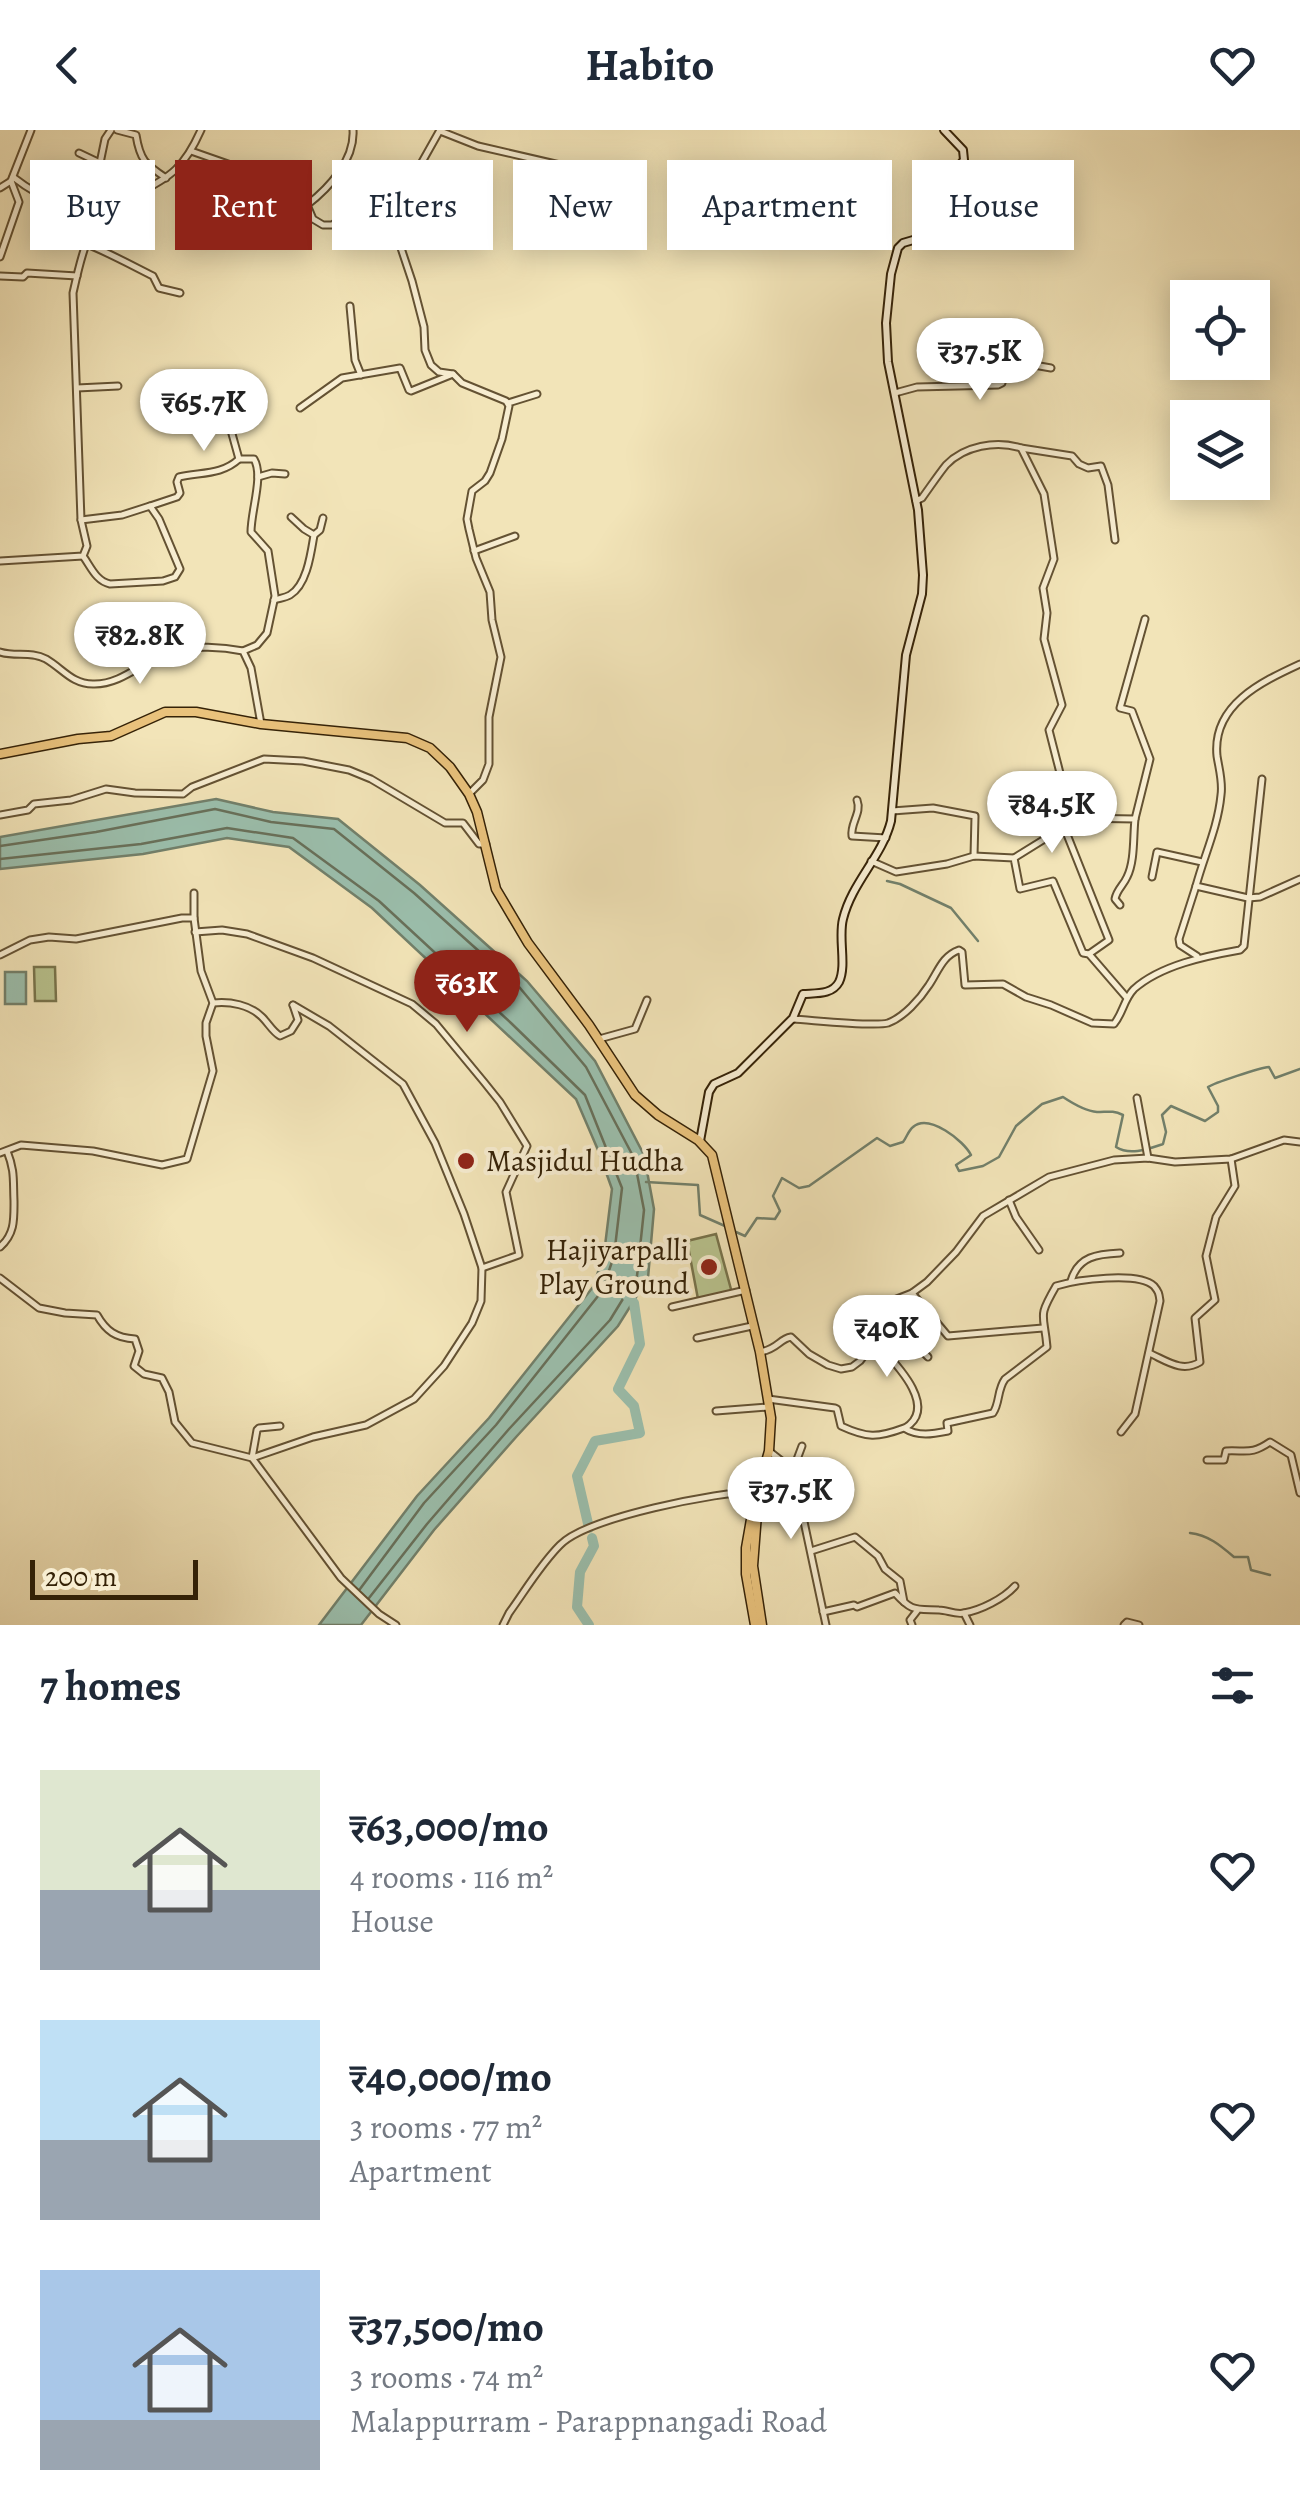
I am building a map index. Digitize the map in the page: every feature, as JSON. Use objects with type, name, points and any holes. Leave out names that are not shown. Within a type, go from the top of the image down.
[{"type":"main road","points":[[700,1142],[714,1084],[738,1073],[793,1018],[804,994],[824,993],[841,979],[842,922],[855,886],[886,838],[892,812],[906,656],[922,588],[920,528],[887,348],[890,274],[898,248],[926,233],[945,183],[964,160],[963,150],[944,130]]},
{"type":"main road","points":[[0,754],[111,736],[165,712],[196,712],[262,724],[407,738],[430,748],[450,767],[477,812],[496,889],[528,943],[635,1095],[700,1142],[712,1156],[760,1352],[771,1432],[758,1492],[753,1566],[758,1625]]},
{"type":"street","points":[[0,188],[12,179],[31,130]]},
{"type":"street","points":[[101,160],[105,139],[114,130],[136,134],[145,163],[166,178]]},
{"type":"street","points":[[155,184],[184,162],[201,130]]},
{"type":"street","points":[[312,200],[345,165],[353,130]]},
{"type":"street","points":[[312,217],[320,224],[332,226],[413,178],[440,131],[478,146],[538,160]]},
{"type":"street","points":[[191,151],[217,160]]},
{"type":"street","points":[[79,153],[94,160]]},
{"type":"street","points":[[12,179],[30,190]]},
{"type":"street","points":[[0,257],[19,202],[12,179]]},
{"type":"street","points":[[86,250],[73,293],[81,520],[86,546],[83,556],[102,582],[163,581],[175,577],[180,569],[178,563],[150,506]]},
{"type":"street","points":[[102,250],[124,259],[131,268],[154,276],[159,288],[180,293]]},
{"type":"street","points":[[402,250],[424,327],[430,365],[508,403],[537,394]]},
{"type":"street","points":[[0,276],[77,276]]},
{"type":"street","points":[[350,306],[355,360],[362,375]]},
{"type":"street","points":[[895,393],[917,387],[1002,384],[1007,364],[1017,362],[1051,368]]},
{"type":"street","points":[[300,408],[342,378],[400,368],[411,391],[453,374]]},
{"type":"street","points":[[77,388],[118,386]]},
{"type":"street","points":[[469,794],[486,776],[489,764],[489,717],[500,658],[490,592],[474,551],[468,519],[470,498],[490,473],[508,403]]},
{"type":"street","points":[[229,423],[239,459]]},
{"type":"street","points":[[916,501],[947,464],[961,453],[986,445],[1013,445],[1072,456],[1088,468],[1101,466],[1108,485],[1115,540]]},
{"type":"street","points":[[1021,448],[1044,494],[1054,559],[1043,588],[1047,614],[1044,639],[1062,705],[1049,730],[1076,818]]},
{"type":"street","points":[[0,652],[33,654],[73,680],[96,685],[115,680],[172,650],[223,647],[243,651],[257,646],[267,633],[274,600],[268,551],[252,532],[258,477],[254,458],[239,459],[229,468],[213,473],[201,471],[179,477],[177,497],[122,516],[81,520]]},
{"type":"street","points":[[258,477],[285,474]]},
{"type":"street","points":[[291,517],[314,535]]},
{"type":"street","points":[[274,600],[292,594],[302,581],[314,535],[324,518]]},
{"type":"street","points":[[474,551],[515,536]]},
{"type":"street","points":[[0,560],[83,556]]},
{"type":"street","points":[[1120,905],[1116,891],[1126,879],[1130,865],[1135,818],[1150,760],[1132,712],[1120,708],[1145,619]]},
{"type":"street","points":[[243,651],[251,668],[262,724]]},
{"type":"street","points":[[1199,957],[1180,946],[1178,939],[1219,815],[1222,789],[1217,758],[1223,719],[1252,688],[1300,664]]},
{"type":"street","points":[[0,815],[106,789],[183,794],[264,760],[302,762],[371,778],[445,822],[463,824],[479,844],[486,844]]},
{"type":"street","points":[[793,1018],[889,1022],[912,1006],[950,954],[959,950],[965,985],[1007,985],[1092,1024],[1114,1024],[1127,998],[1150,978],[1199,957],[1244,946],[1262,779]]},
{"type":"street","points":[[857,800],[859,812],[852,836],[886,838]]},
{"type":"street","points":[[892,812],[933,808],[975,816],[974,856]]},
{"type":"street","points":[[871,861],[896,872],[974,856],[1014,858],[1076,818],[1135,818]]},
{"type":"street","points":[[1064,828],[1109,940],[1089,954]]},
{"type":"street","points":[[1152,877],[1157,852],[1202,862]]},
{"type":"street","points":[[1014,858],[1020,889],[1053,881],[1083,953],[1089,954],[1127,998]]},
{"type":"street","points":[[1196,886],[1248,898],[1260,897],[1300,879]]},
{"type":"street","points":[[0,1248],[6,1244],[15,1217],[15,1170],[3,1152],[22,1145],[56,1146],[162,1164],[187,1159],[213,1070],[206,1023],[213,1002],[201,971],[194,893]]},
{"type":"street","points":[[0,952],[30,940],[76,939],[194,918]]},
{"type":"street","points":[[196,932],[234,931],[312,958],[412,1004],[436,1024],[500,1102],[526,1146],[506,1192],[519,1255],[482,1268]]},
{"type":"street","points":[[599,1039],[635,1029],[647,1000]]},
{"type":"street","points":[[0,1278],[40,1308],[96,1315],[106,1330],[135,1340],[139,1351],[134,1366],[144,1374],[162,1378],[175,1422],[192,1443],[252,1458],[366,1425],[414,1399],[444,1366],[472,1324],[480,1301],[482,1268],[435,1143],[403,1084],[328,1026],[293,1005],[298,1020],[291,1031],[280,1036],[260,1014],[232,1002],[213,1002]]},
{"type":"street","points":[[1138,1098],[1148,1155]]},
{"type":"street","points":[[760,1352],[772,1350],[791,1337],[828,1365],[846,1369],[860,1361],[894,1300],[927,1282],[983,1216],[1049,1177],[1148,1155],[1175,1162],[1230,1158],[1284,1140],[1300,1142]]},
{"type":"street","points":[[1149,1353],[1182,1368],[1200,1362],[1195,1318],[1215,1300],[1206,1256],[1216,1216],[1235,1186],[1230,1158]]},
{"type":"street","points":[[1009,1200],[1016,1218],[1039,1250]]},
{"type":"street","points":[[1071,1281],[1082,1261],[1095,1254],[1120,1253]]},
{"type":"street","points":[[904,1428],[931,1434],[948,1431],[948,1422],[993,1413],[1005,1379],[1047,1346],[1043,1308],[1056,1286],[1071,1281],[1121,1278],[1154,1286],[1160,1302],[1135,1414],[1122,1432]]},
{"type":"street","points":[[672,1307],[746,1290]]},
{"type":"street","points":[[912,1293],[948,1336],[1043,1328]]},
{"type":"street","points":[[884,1312],[928,1357]]},
{"type":"street","points":[[696,1338],[754,1326]]},
{"type":"street","points":[[716,1411],[768,1403],[835,1408],[841,1426],[868,1436],[904,1428],[916,1416],[916,1396],[903,1372],[875,1340]]},
{"type":"street","points":[[280,1426],[257,1430],[252,1458],[346,1584],[396,1625]]},
{"type":"street","points":[[1207,1460],[1224,1460],[1226,1451],[1260,1450],[1270,1442],[1290,1456],[1300,1493]]},
{"type":"street","points":[[802,1446],[793,1470],[826,1625]]},
{"type":"street","points":[[769,1452],[793,1470]]},
{"type":"street","points":[[503,1625],[562,1543],[580,1533],[626,1515],[708,1497],[758,1492]]},
{"type":"street","points":[[811,1551],[856,1537],[900,1581],[905,1605]]},
{"type":"street","points":[[823,1612],[854,1604],[857,1607],[895,1593],[917,1611],[964,1613],[1016,1586]]},
{"type":"street","points":[[912,1625],[910,1620],[917,1611]]},
{"type":"street","points":[[964,1613],[970,1625]]},
{"type":"street","points":[[1124,1625],[1139,1625]]},
{"type":"green space","points":[[34,967],[55,967],[56,1001],[35,1001]]},
{"type":"green space","name":"Hajiyarpalli Play Ground","points":[[716,1234],[732,1293],[698,1299],[687,1241]]},
{"type":"water","points":[[216,799],[273,812],[338,819],[420,885],[527,981],[595,1061],[644,1155],[654,1209],[648,1278],[618,1326],[434,1530],[361,1625],[319,1625],[417,1496],[489,1418],[593,1287],[604,1254],[612,1189],[576,1099],[372,908],[289,847],[227,838],[143,854],[0,869],[0,837]]},
{"type":"water","points":[[5,972],[26,972],[26,1004],[5,1004]]},
{"type":"waterway","points":[[887,881],[951,908],[978,941]]},
{"type":"waterway","points":[[736,1232],[745,1236],[757,1218],[775,1219],[780,1211],[773,1196],[782,1178],[799,1188],[809,1186],[877,1138],[890,1146],[903,1142],[911,1129],[920,1124],[945,1130],[967,1149],[971,1155],[956,1165],[959,1171],[983,1166],[999,1157],[1016,1126],[1042,1104],[1063,1097],[1088,1110],[1123,1115],[1116,1147],[1139,1151],[1163,1144],[1166,1132],[1162,1115],[1171,1106],[1205,1121],[1218,1112],[1208,1087],[1269,1067],[1275,1078],[1300,1069]]},
{"type":"waterway","points":[[646,1182],[698,1185],[700,1215],[725,1226]]},
{"type":"waterway","points":[[589,1528],[577,1476],[595,1441],[640,1433],[634,1406],[618,1389],[640,1344],[634,1303],[626,1295]]},
{"type":"waterway","points":[[1190,1533],[1208,1538],[1234,1557],[1248,1557],[1251,1570],[1270,1575]]},
{"type":"waterway","points":[[589,1625],[577,1607],[580,1572],[594,1546],[592,1538]]},
{"type":"place","name":"Masjidul Hudha","points":[[466,1161]]},
{"type":"place","name":"Hajiyarpalli Play Ground","points":[[709,1267]]}]
